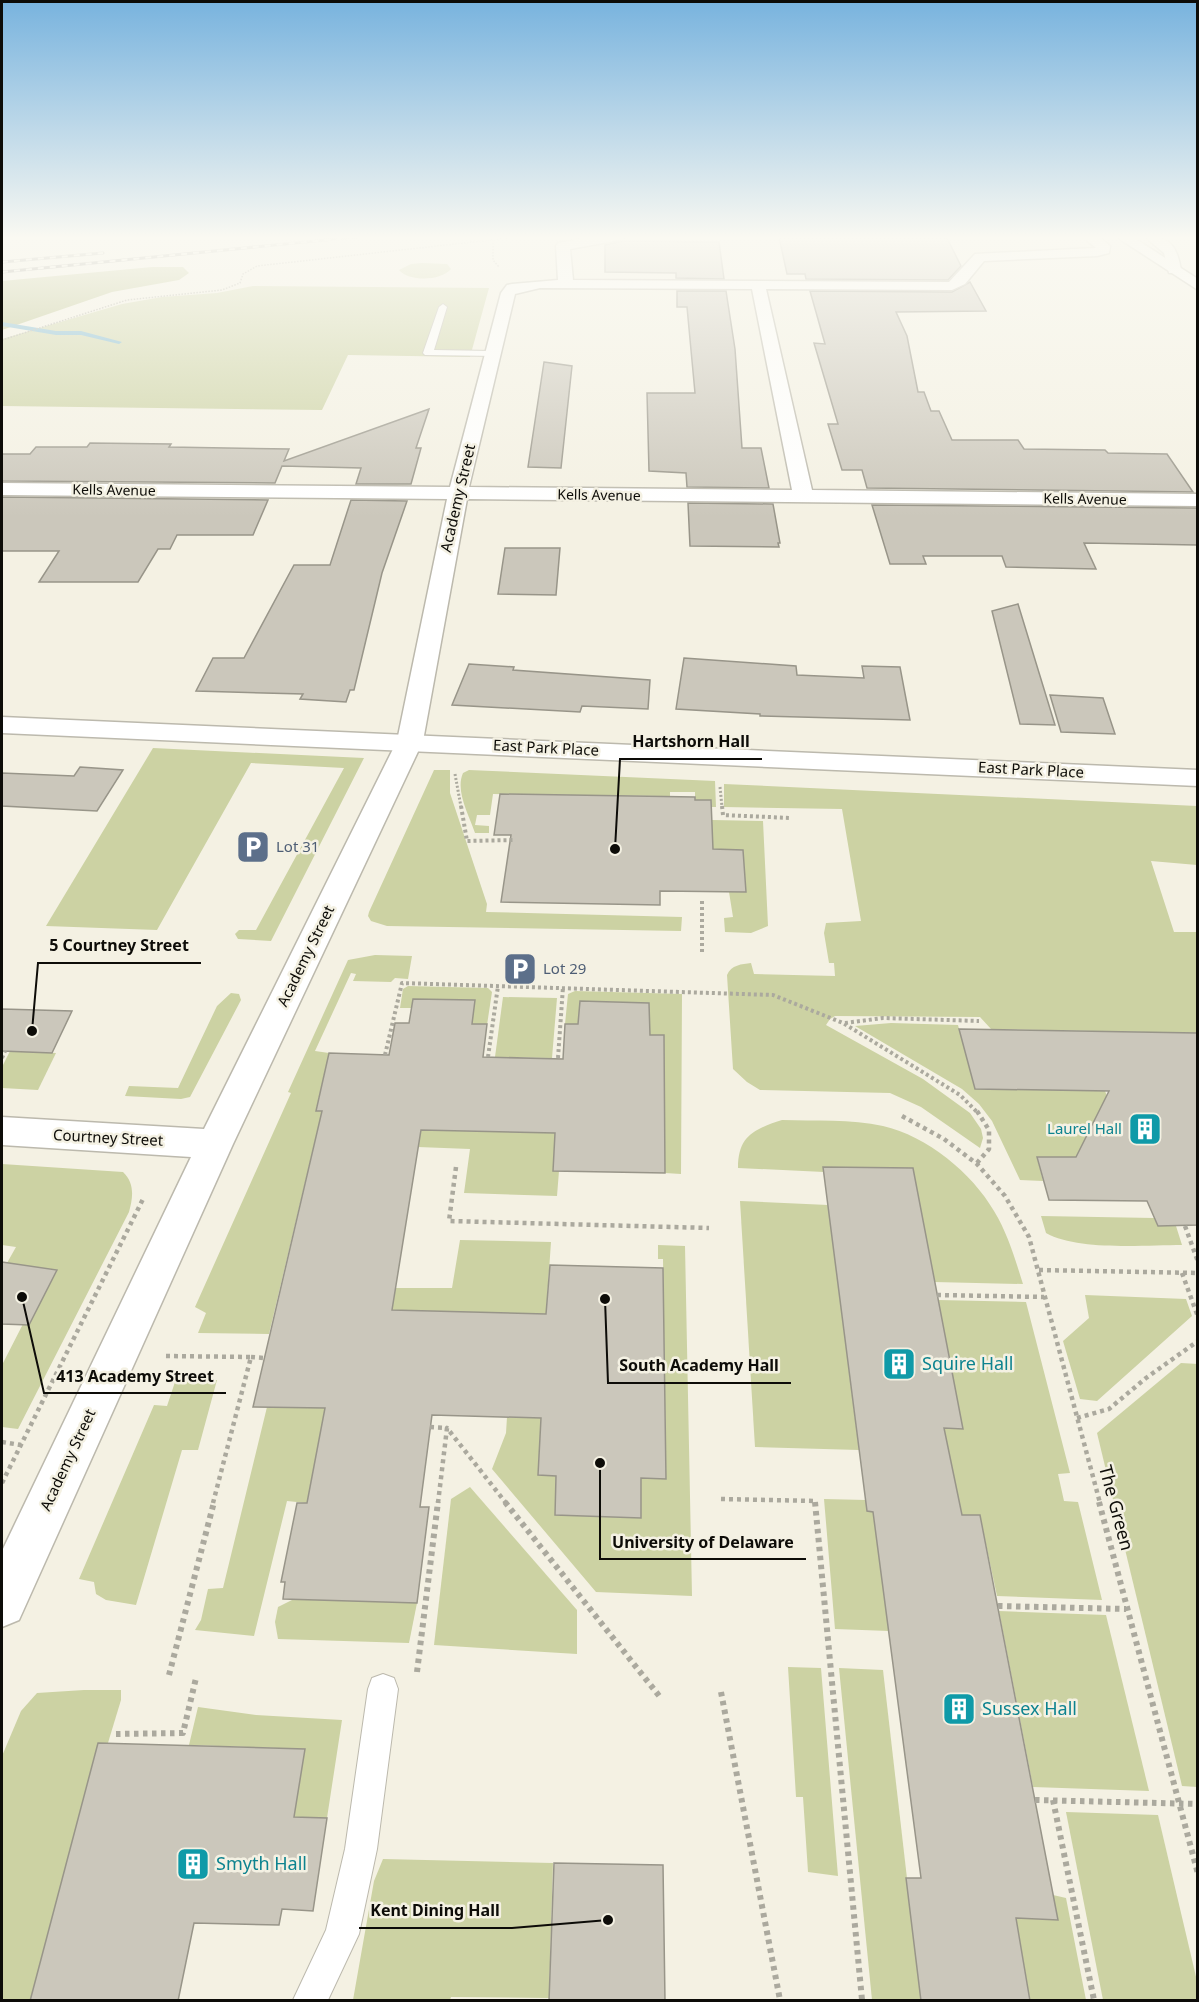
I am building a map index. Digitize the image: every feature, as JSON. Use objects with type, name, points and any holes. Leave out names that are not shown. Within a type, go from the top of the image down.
[{"type":"street","name":"Academy Street","points":[[2,1603],[215,1144],[410,741],[458,493],[499,329]]},
{"type":"street","points":[[767,329],[802,497]]},
{"type":"street","name":"Kells Avenue","points":[[2,489],[1197,500]]},
{"type":"street","name":"East Park Place","points":[[2,725],[410,741],[1197,778]]},
{"type":"street","name":"Courtney Street","points":[[2,1131],[215,1144]]},
{"type":"lane","points":[[436,329],[428,353],[493,354]]},
{"type":"lane","points":[[310,2001],[342,1934],[361,1849],[384,1689]]},
{"type":"path","points":[[2,340],[37,329]]},
{"type":"path","points":[[453,767],[467,841],[514,840]]},
{"type":"path","points":[[719,780],[723,815],[791,818]]},
{"type":"path","points":[[702,901],[702,954]]},
{"type":"path","points":[[385,1055],[402,983],[773,995],[843,1023],[960,1095],[978,1112],[989,1130],[989,1149],[977,1163]]},
{"type":"path","points":[[488,1057],[498,986]]},
{"type":"path","points":[[558,1058],[563,987]]},
{"type":"path","points":[[843,1023],[883,1018],[979,1020]]},
{"type":"path","points":[[2,1058],[5,1051]]},
{"type":"path","name":"The Green","points":[[902,1116],[932,1131],[977,1163],[998,1185],[1019,1216],[1029,1237],[1197,1874]]},
{"type":"path","points":[[456,1167],[449,1221],[709,1228]]},
{"type":"path","points":[[2,1483],[144,1196]]},
{"type":"path","points":[[1185,1226],[1197,1262]]},
{"type":"path","points":[[1039,1270],[1197,1273]]},
{"type":"path","points":[[1182,1272],[1197,1317]]},
{"type":"path","points":[[937,1295],[1044,1296]]},
{"type":"path","points":[[1077,1418],[1109,1409],[1146,1378],[1197,1341]]},
{"type":"path","points":[[166,1356],[264,1358]]},
{"type":"path","points":[[169,1675],[251,1357]]},
{"type":"path","points":[[430,1427],[447,1428],[660,1697]]},
{"type":"path","points":[[416,1680],[447,1428]]},
{"type":"path","points":[[2,1442],[21,1445]]},
{"type":"path","points":[[721,1499],[815,1501],[862,2001]]},
{"type":"path","points":[[998,1606],[1127,1609]]},
{"type":"path","points":[[116,1734],[183,1733],[196,1678]]},
{"type":"path","points":[[721,1692],[780,2001]]},
{"type":"path","points":[[1035,1800],[1197,1804]]},
{"type":"path","points":[[1053,1800],[1094,2001]]},
{"type":"green space","points":[[35,329],[478,329],[470,357],[348,355],[322,410],[2,406],[2,339]]},
{"type":"green space","points":[[153,748],[364,758],[271,941],[238,939],[235,934],[239,930],[256,930],[344,768],[251,763],[157,930],[46,926]]},
{"type":"green space","points":[[434,770],[450,770],[450,793],[487,904],[486,912],[682,917],[681,931],[387,926],[371,921],[368,916],[369,912]]},
{"type":"green space","points":[[469,770],[715,781],[716,807],[712,807],[711,800],[695,800],[695,792],[670,792],[670,799],[662,799],[662,796],[493,794],[490,815],[477,815],[475,825],[489,826],[489,833],[475,833],[461,787],[463,773]]},
{"type":"green space","points":[[724,784],[1197,806],[1197,865],[1151,861],[1174,932],[1197,932],[1197,1033],[991,1029],[980,1017],[835,1016],[830,1019],[826,1025],[923,1079],[970,1113],[981,1129],[983,1138],[980,1148],[921,1107],[890,1093],[760,1090],[733,1069],[727,975],[737,966],[751,963],[754,974],[835,976],[834,963],[829,963],[824,933],[826,923],[861,921],[842,809],[724,807]]},
{"type":"green space","points":[[712,820],[763,821],[768,926],[751,933],[725,932],[724,918],[733,917],[729,892],[746,892],[743,850],[692,848],[712,831]]},
{"type":"green space","points":[[375,955],[412,956],[408,979],[395,978],[391,982],[353,981],[356,974],[351,973],[315,1051],[329,1053],[316,1110],[322,1111],[269,1334],[198,1333],[206,1313],[195,1307],[348,960]]},
{"type":"green space","points":[[408,986],[488,988],[492,992],[487,1025],[472,1024],[475,1000],[414,999],[412,1008],[400,1008],[403,989]]},
{"type":"green space","points":[[575,991],[682,994],[681,1174],[665,1173],[664,1035],[650,1035],[649,1003],[580,1001],[578,1024],[565,1024],[568,994]]},
{"type":"green space","points":[[231,993],[239,994],[241,1000],[190,1097],[181,1099],[125,1096],[129,1086],[178,1088],[217,1006]]},
{"type":"green space","points":[[503,997],[557,998],[552,1058],[495,1057]]},
{"type":"green space","points":[[891,1023],[958,1025],[959,1029],[1105,1091],[1107,1096],[1096,1125],[1088,1132],[1078,1157],[1037,1157],[1043,1181],[1020,1180],[992,1121],[979,1104],[962,1089],[855,1026]]},
{"type":"green space","points":[[10,1051],[56,1053],[38,1090],[2,1088],[2,1067]]},
{"type":"green space","points":[[782,1120],[846,1121],[883,1126],[900,1131],[932,1147],[961,1170],[985,1197],[1011,1247],[1023,1284],[934,1282],[823,1167],[824,1172],[738,1168],[741,1148],[750,1135]]},
{"type":"green space","points":[[421,1130],[555,1133],[553,1170],[559,1171],[557,1196],[464,1193],[470,1149],[418,1147]]},
{"type":"green space","points":[[2,1164],[123,1172],[130,1181],[132,1191],[129,1212],[18,1429],[2,1427],[2,1365],[23,1324],[29,1324],[57,1271],[7,1263],[16,1247],[2,1245]]},
{"type":"green space","points":[[740,1201],[828,1205],[859,1450],[755,1447]]},
{"type":"green space","points":[[1041,1216],[1154,1218],[1158,1226],[1176,1226],[1182,1245],[1112,1246],[1059,1239],[1046,1233]]},
{"type":"green space","points":[[460,1240],[551,1242],[546,1314],[392,1310],[395,1288],[452,1288]]},
{"type":"green space","points":[[658,1245],[685,1246],[692,1596],[596,1592],[492,1469],[506,1433],[507,1417],[541,1418],[538,1475],[556,1476],[555,1515],[641,1518],[641,1478],[666,1478],[663,1259],[658,1259]]},
{"type":"green space","points":[[1085,1295],[1186,1299],[1192,1316],[1097,1401],[1080,1399],[1063,1341],[1089,1318]]},
{"type":"green space","points":[[938,1300],[1026,1302],[1070,1473],[1058,1474],[1064,1501],[1078,1502],[1102,1600],[997,1596],[980,1516],[962,1515],[944,1428],[962,1429]]},
{"type":"green space","points":[[1181,1363],[1198,1364],[1197,1787],[1182,1786],[1097,1433]]},
{"type":"green space","points":[[176,1379],[217,1380],[198,1450],[182,1450],[136,1605],[106,1600],[96,1594],[94,1582],[79,1579],[154,1405],[167,1406]]},
{"type":"green space","points":[[267,1407],[325,1408],[307,1503],[287,1501],[254,1636],[195,1630],[201,1620],[208,1589],[223,1588]]},
{"type":"green space","points":[[470,1487],[577,1610],[577,1654],[434,1645],[451,1499]]},
{"type":"green space","points":[[824,1499],[866,1500],[868,1511],[873,1512],[889,1631],[835,1629]]},
{"type":"green space","points":[[294,1599],[417,1603],[409,1643],[278,1639],[275,1622],[278,1607]]},
{"type":"green space","points":[[999,1611],[1106,1615],[1149,1791],[1033,1787]]},
{"type":"green space","points":[[788,1667],[821,1668],[838,1876],[808,1872],[803,1797],[796,1797]]},
{"type":"green space","points":[[839,1668],[883,1670],[921,2000],[872,2000]]},
{"type":"green space","points":[[121,1690],[121,1700],[30,2000],[2,2000],[2,1756],[21,1711],[37,1693]]},
{"type":"green space","points":[[198,1707],[256,1715],[342,1720],[327,1818],[294,1817],[304,1749],[189,1745]]},
{"type":"green space","points":[[1066,1812],[1158,1815],[1197,1981],[1197,2000],[1103,2000]]},
{"type":"green space","points":[[383,1859],[553,1863],[549,1998],[451,1997],[450,2000],[353,2000],[374,1881]]},
{"type":"green space","points":[[1053,1895],[1066,1898],[1086,2000],[1030,2000],[1016,1918],[1057,1920]]},
{"type":"building","points":[[689,329],[732,329],[742,448],[761,448],[769,488],[687,487],[686,473],[649,471],[647,393],[695,393]]},
{"type":"building","points":[[821,329],[904,329],[918,392],[924,392],[931,411],[939,411],[952,440],[1018,440],[1024,449],[1105,450],[1108,453],[1167,454],[1193,492],[867,488],[862,470],[842,470],[828,424],[838,424],[814,343],[825,344]]},
{"type":"building","points":[[544,362],[572,366],[561,468],[528,467]]},
{"type":"building","points":[[429,409],[416,448],[421,448],[411,484],[356,484],[361,468],[282,466],[275,483],[2,481],[2,454],[30,454],[36,447],[87,447],[90,443],[289,449],[284,461]]},
{"type":"building","points":[[2,497],[268,500],[253,535],[177,535],[170,549],[158,549],[138,582],[39,582],[59,551],[2,551]]},
{"type":"building","points":[[351,500],[407,501],[382,573],[354,690],[350,690],[346,702],[300,699],[303,694],[196,691],[213,658],[244,658],[294,565],[330,565]]},
{"type":"building","points":[[688,503],[773,504],[779,547],[690,546]]},
{"type":"building","points":[[872,505],[1197,508],[1197,545],[1084,543],[1096,569],[1006,567],[1002,556],[923,556],[926,564],[890,564]]},
{"type":"building","points":[[505,548],[560,548],[556,595],[498,594]]},
{"type":"building","points":[[1018,604],[1055,725],[1020,724],[992,611]]},
{"type":"building","points":[[684,658],[796,666],[797,675],[864,678],[862,666],[900,667],[910,720],[760,716],[760,714],[676,709]]},
{"type":"building","points":[[469,664],[514,667],[513,670],[650,680],[648,709],[582,706],[580,712],[452,705]]},
{"type":"building","points":[[1050,695],[1103,698],[1115,734],[1061,732]]},
{"type":"building","points":[[80,767],[123,770],[97,811],[2,806],[2,773],[74,776]]},
{"type":"building","points":[[500,794],[695,797],[695,800],[711,800],[713,849],[743,850],[746,892],[660,891],[660,905],[501,902],[511,835],[494,835]]},
{"type":"building","points":[[413,999],[475,1000],[472,1024],[487,1024],[483,1057],[563,1059],[565,1024],[578,1024],[580,1001],[649,1003],[650,1035],[664,1035],[665,1173],[553,1171],[555,1133],[421,1130],[392,1310],[546,1314],[550,1265],[663,1268],[666,1479],[641,1478],[641,1518],[555,1515],[556,1476],[538,1475],[541,1418],[432,1415],[420,1507],[429,1507],[417,1603],[283,1599],[285,1582],[281,1582],[297,1503],[307,1503],[325,1408],[253,1407],[322,1111],[316,1111],[329,1053],[389,1055],[395,1023],[409,1023]]},
{"type":"building","points":[[2,1009],[72,1011],[52,1053],[2,1051]]},
{"type":"building","name":"Laurel Hall","points":[[959,1029],[1197,1033],[1197,1225],[1158,1226],[1147,1201],[1049,1200],[1037,1157],[1076,1157],[1109,1091],[975,1089]]},
{"type":"building","name":"Sussex Hall","points":[[823,1167],[913,1168],[963,1429],[944,1428],[962,1515],[980,1515],[1058,1920],[1016,1918],[1030,2001],[921,2001],[906,1878],[921,1878],[873,1512],[867,1511]]},
{"type":"building","points":[[2,1262],[57,1270],[29,1325],[2,1324]]},
{"type":"building","name":"Smyth Hall","points":[[98,1743],[305,1749],[294,1817],[327,1818],[313,1911],[282,1909],[279,1925],[194,1923],[178,2001],[30,2001]]},
{"type":"building","points":[[554,1863],[663,1865],[665,2001],[549,2001]]},
{"type":"waterway","points":[[35,329],[56,333],[81,333],[119,342]]},
{"type":"place","name":"Lot 31","points":[[253,847]]},
{"type":"place","name":"Hartshorn Hall","points":[[615,849]]},
{"type":"place","name":"Lot 29","points":[[520,969]]},
{"type":"place","name":"5 Courtney Street","points":[[32,1031]]},
{"type":"place","name":"Laurel Hall","points":[[1145,1129]]},
{"type":"place","name":"413 Academy Street","points":[[22,1297]]},
{"type":"place","name":"South Academy Hall","points":[[605,1299]]},
{"type":"place","name":"Squire Hall","points":[[899,1364]]},
{"type":"place","name":"University of Delaware","points":[[600,1463]]},
{"type":"place","name":"Sussex Hall","points":[[959,1709]]},
{"type":"place","name":"Smyth Hall","points":[[193,1864]]},
{"type":"place","name":"Kent Dining Hall","points":[[608,1920]]}]
